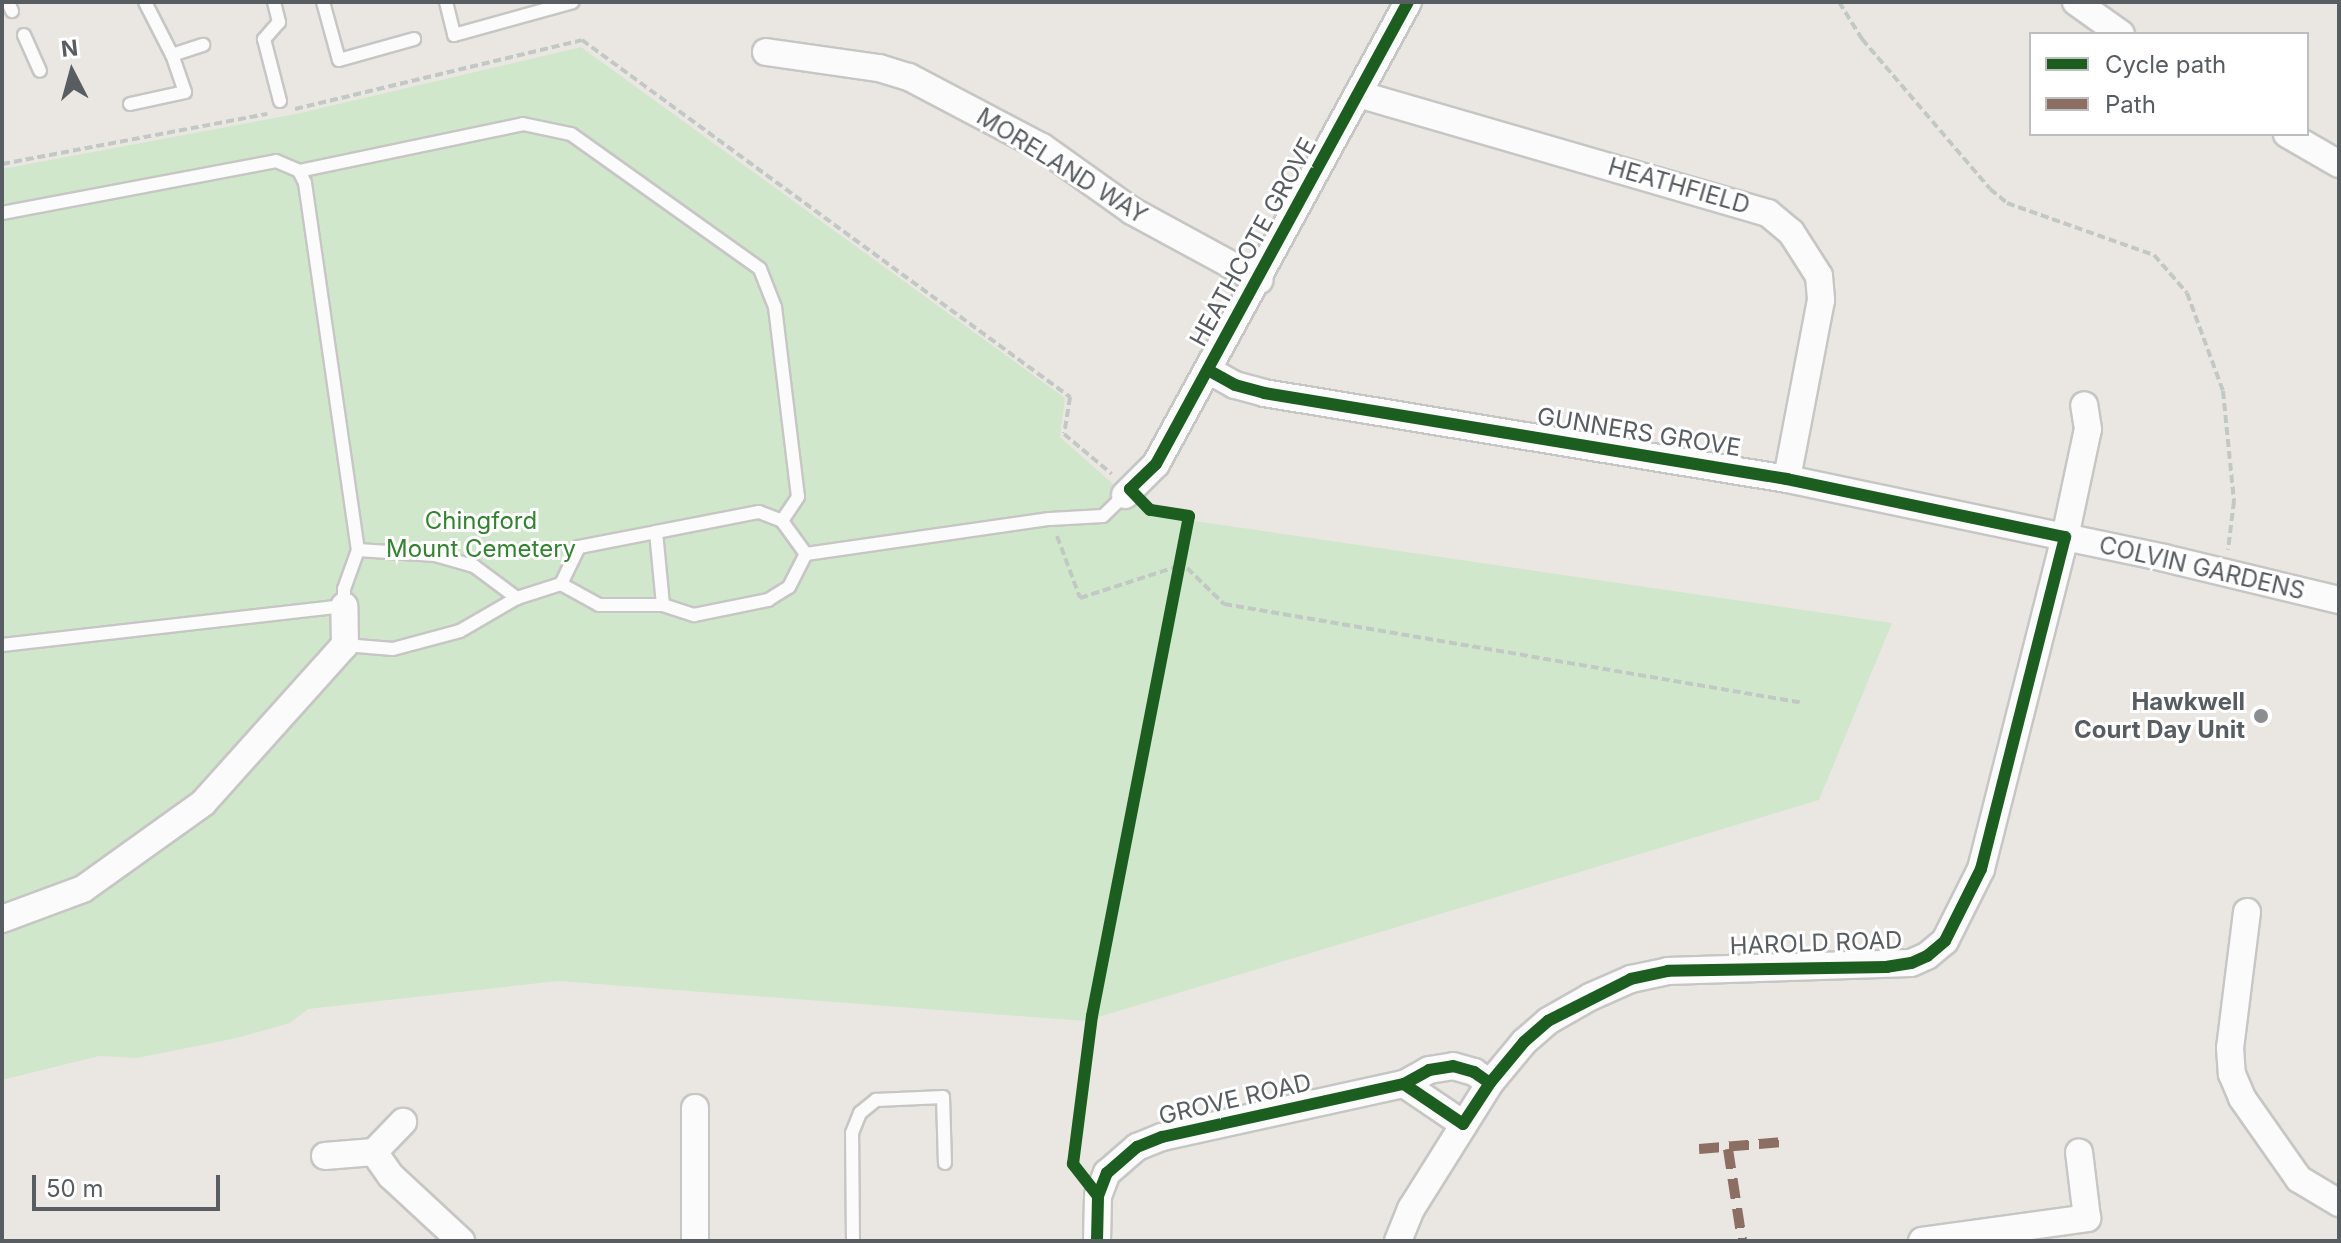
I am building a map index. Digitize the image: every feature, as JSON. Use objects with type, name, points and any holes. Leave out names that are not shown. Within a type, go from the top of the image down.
[{"type":"street","name":"HEATHCOTE GROVE","points":[[1128,492],[1156,464],[1408,2]]},
{"type":"street","points":[[2076,2],[2118,32]]},
{"type":"street","name":"MORELAND WAY","points":[[766,52],[879,68],[909,77],[1042,147],[1132,211],[1259,280]]},
{"type":"street","name":"HEATHFIELD","points":[[1358,94],[1768,213],[1791,232],[1819,276],[1821,300],[1787,479]]},
{"type":"street","points":[[2290,136],[2339,164]]},
{"type":"street","name":"GUNNERS GROVE","points":[[1208,370],[1235,385],[1264,393],[1787,479],[2065,537]]},
{"type":"street","name":"HAROLD ROAD","points":[[1398,1241],[1411,1209],[1490,1083],[1524,1042],[1548,1021],[1631,979],[1668,971],[1887,967],[1911,963],[1945,941],[1981,869],[2065,537],[2088,429],[2084,405]]},
{"type":"street","name":"COLVIN GARDENS","points":[[2065,537],[2339,600]]},
{"type":"street","points":[[2,919],[83,889],[203,803],[345,645],[344,606]]},
{"type":"street","points":[[2247,912],[2230,1048],[2232,1074],[2242,1098],[2299,1179],[2339,1203]]},
{"type":"street","name":"GROVE ROAD","points":[[1097,1241],[1098,1196],[1107,1173],[1137,1147],[1162,1137],[1404,1084],[1429,1070],[1453,1066],[1474,1072],[1490,1083]]},
{"type":"street","points":[[1404,1084],[1463,1124]]},
{"type":"street","points":[[695,1108],[695,1241]]},
{"type":"street","points":[[325,1156],[374,1152],[403,1122]]},
{"type":"street","points":[[374,1152],[391,1176],[461,1241]]},
{"type":"street","points":[[1922,1241],[2087,1218],[2079,1152]]},
{"type":"lane","points":[[130,104],[185,92],[172,55],[145,2]]},
{"type":"lane","points":[[274,2],[279,22],[264,39],[282,106]]},
{"type":"lane","points":[[323,2],[339,60],[414,39]]},
{"type":"lane","points":[[446,2],[454,35],[573,2]]},
{"type":"lane","points":[[24,35],[40,71]]},
{"type":"lane","points":[[172,55],[203,45]]},
{"type":"lane","points":[[2,213],[276,161],[299,171],[523,124],[571,134],[760,269],[775,307],[798,497],[782,521]]},
{"type":"lane","points":[[2,645],[344,606],[344,589],[358,550],[305,183],[299,171]]},
{"type":"lane","points":[[806,554],[1050,519],[1103,516],[1128,492]]},
{"type":"lane","points":[[345,645],[393,649],[460,631],[517,598],[561,584],[579,547],[759,512],[782,521],[806,554]]},
{"type":"lane","points":[[656,532],[663,605]]},
{"type":"lane","points":[[358,550],[435,555],[474,566],[517,598]]},
{"type":"lane","points":[[561,584],[599,605],[663,605],[694,615],[768,600],[789,587],[806,554]]},
{"type":"lane","points":[[853,1241],[852,1133],[860,1113],[876,1100],[943,1097],[945,1163]]},
{"type":"path","points":[[1839,2],[1862,39],[1990,189],[2007,203],[2154,255],[2187,293],[2223,391],[2234,501],[2225,573]]},
{"type":"path","points":[[282,106],[582,40],[1070,397],[1064,434],[1128,492]]},
{"type":"path","points":[[2,164],[269,114]]},
{"type":"path","points":[[1073,1164],[1092,1016],[1189,516],[1150,510]]},
{"type":"path","points":[[1050,519],[1080,598],[1187,568],[1224,604],[1804,703]]},
{"type":"green space","name":"Chingford Mount Cemetery","points":[[581,47],[1065,398],[1060,437],[1147,514],[1892,623],[1819,800],[1085,1021],[558,981],[308,1009],[290,1023],[237,1038],[137,1058],[99,1056],[2,1080],[2,169],[296,114]]},
{"type":"marked path","points":[[1699,1149],[1785,1142]]},
{"type":"marked path","points":[[1728,1149],[1742,1241]]},
{"type":"cycle path","points":[[1098,1196],[1073,1164],[1092,1016],[1189,516],[1150,510],[1130,489],[1156,464],[1408,2]]},
{"type":"cycle path","points":[[1208,370],[1235,385],[1264,393],[1787,479],[2065,537],[1981,869],[1945,941],[1927,956],[1911,963],[1887,967],[1668,971],[1631,979],[1548,1021],[1524,1042],[1490,1083],[1463,1124],[1404,1084]]},
{"type":"cycle path","points":[[1097,1241],[1098,1196],[1107,1173],[1137,1147],[1162,1137],[1404,1084],[1429,1070],[1453,1066],[1474,1072],[1490,1083]]},
{"type":"place","name":"Hawkwell Court Day Unit","points":[[2261,716]]}]
